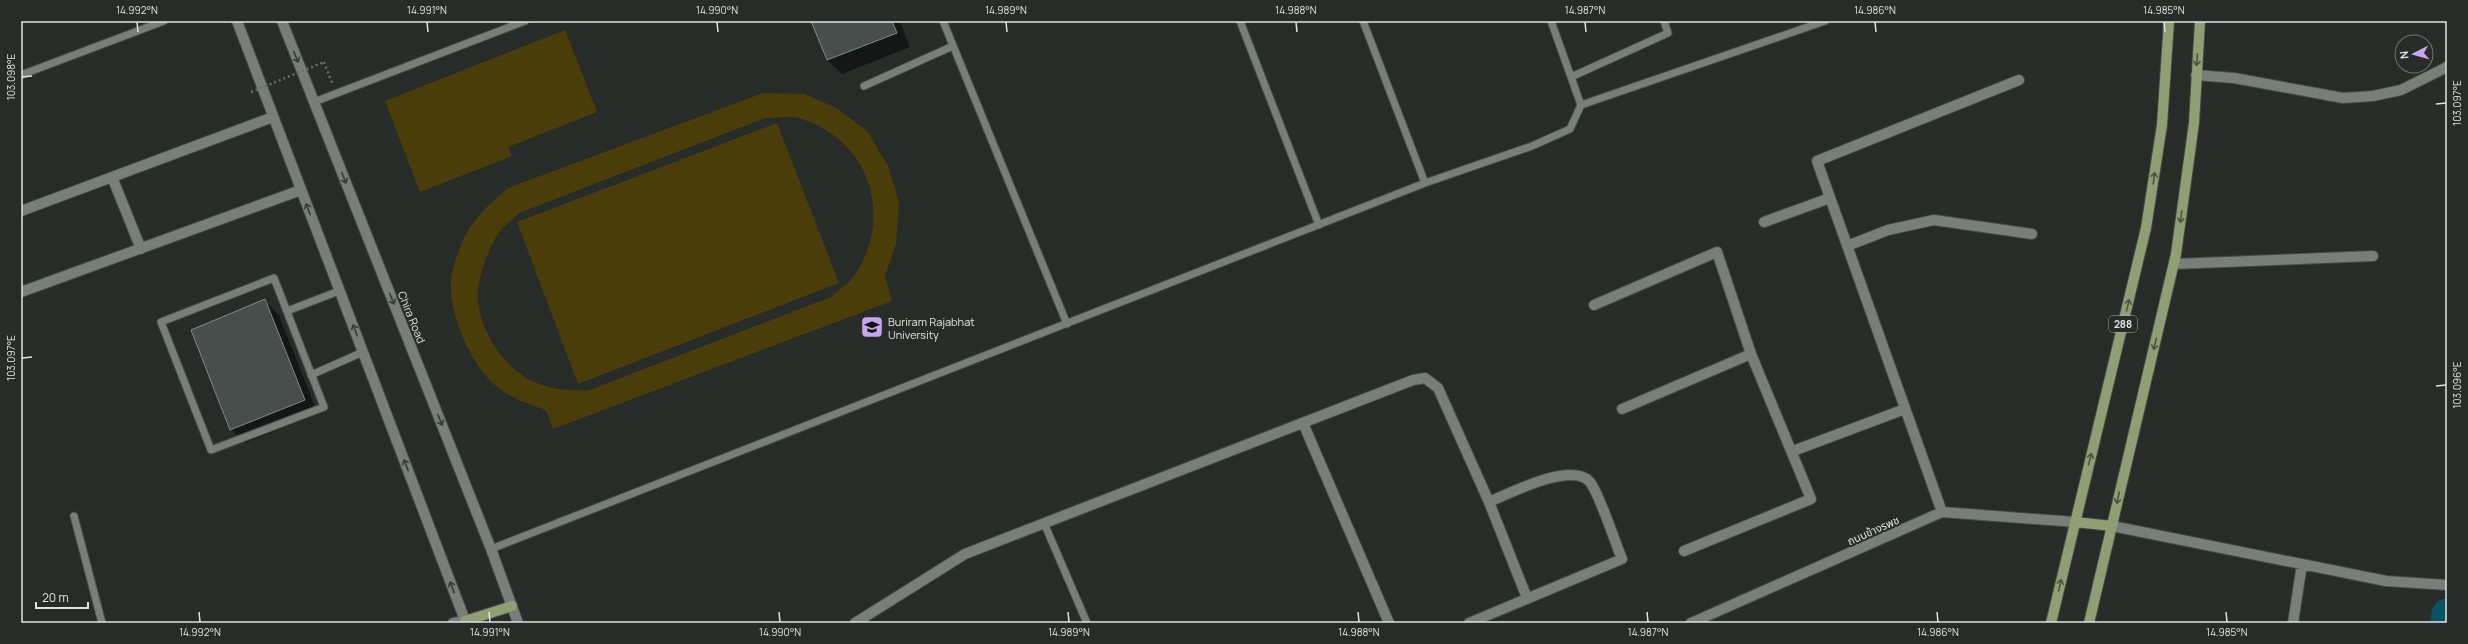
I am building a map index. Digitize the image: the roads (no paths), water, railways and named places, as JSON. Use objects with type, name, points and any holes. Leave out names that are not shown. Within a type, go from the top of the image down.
[{"type":"main road","name":"288","points":[[2051,623],[2146,228],[2162,125],[2169,21]]},
{"type":"main road","points":[[2088,623],[2174,264],[2194,123],[2200,21]]},
{"type":"main road","points":[[2075,522],[2112,526]]},
{"type":"main road","points":[[465,622],[512,606]]},
{"type":"street","points":[[237,21],[465,622],[453,623]]},
{"type":"street","name":"Chira Road","points":[[282,21],[491,549],[518,623]]},
{"type":"street","points":[[2196,75],[2234,78],[2343,98],[2373,96],[2401,90],[2447,67]]},
{"type":"street","points":[[1942,512],[1817,161],[2018,80]]},
{"type":"street","points":[[21,211],[273,117]]},
{"type":"street","points":[[112,177],[141,249]]},
{"type":"street","points":[[21,292],[301,190]]},
{"type":"street","points":[[1764,222],[1830,198]]},
{"type":"street","points":[[1847,246],[1888,230],[1934,220],[2032,234]]},
{"type":"street","points":[[1594,305],[1717,252],[1751,354],[1793,451],[1811,499],[1684,550]]},
{"type":"street","points":[[2174,264],[2373,256]]},
{"type":"street","points":[[1622,409],[1751,354]]},
{"type":"street","points":[[855,623],[965,554],[1413,380],[1425,378],[1438,388],[1490,502],[1527,598]]},
{"type":"street","points":[[1793,451],[1905,408]]},
{"type":"street","points":[[1303,423],[1389,623]]},
{"type":"street","points":[[1469,623],[1622,559],[1596,493],[1590,482],[1583,477],[1563,475],[1544,479],[1490,502]]},
{"type":"street","name":"ถนนข้างรพช","points":[[1691,623],[1942,512],[2075,522]]},
{"type":"street","points":[[2112,526],[2386,581],[2447,585]]},
{"type":"street","points":[[2293,623],[2302,564]]},
{"type":"lane","points":[[21,74],[164,21]]},
{"type":"lane","points":[[314,102],[525,21]]},
{"type":"lane","points":[[943,21],[1067,324]]},
{"type":"lane","points":[[1240,21],[1319,225]]},
{"type":"lane","points":[[1363,21],[1425,183]]},
{"type":"lane","points":[[491,549],[1425,183],[1532,146],[1570,129],[1581,105],[1551,21]]},
{"type":"lane","points":[[1571,77],[1668,34],[1664,21]]},
{"type":"lane","points":[[1581,105],[1824,21]]},
{"type":"lane","points":[[864,86],[953,46]]},
{"type":"lane","points":[[274,278],[311,375],[324,407],[210,450],[161,322],[274,278]]},
{"type":"lane","points":[[286,311],[339,291]]},
{"type":"lane","points":[[311,375],[363,352]]},
{"type":"lane","points":[[74,516],[102,623]]},
{"type":"lane","points":[[1044,523],[1087,623]]},
{"type":"waterway","points":[[2446,623],[2447,614]]},
{"type":"place","name":"Buriram Rajabhat University","points":[[872,327]]}]
